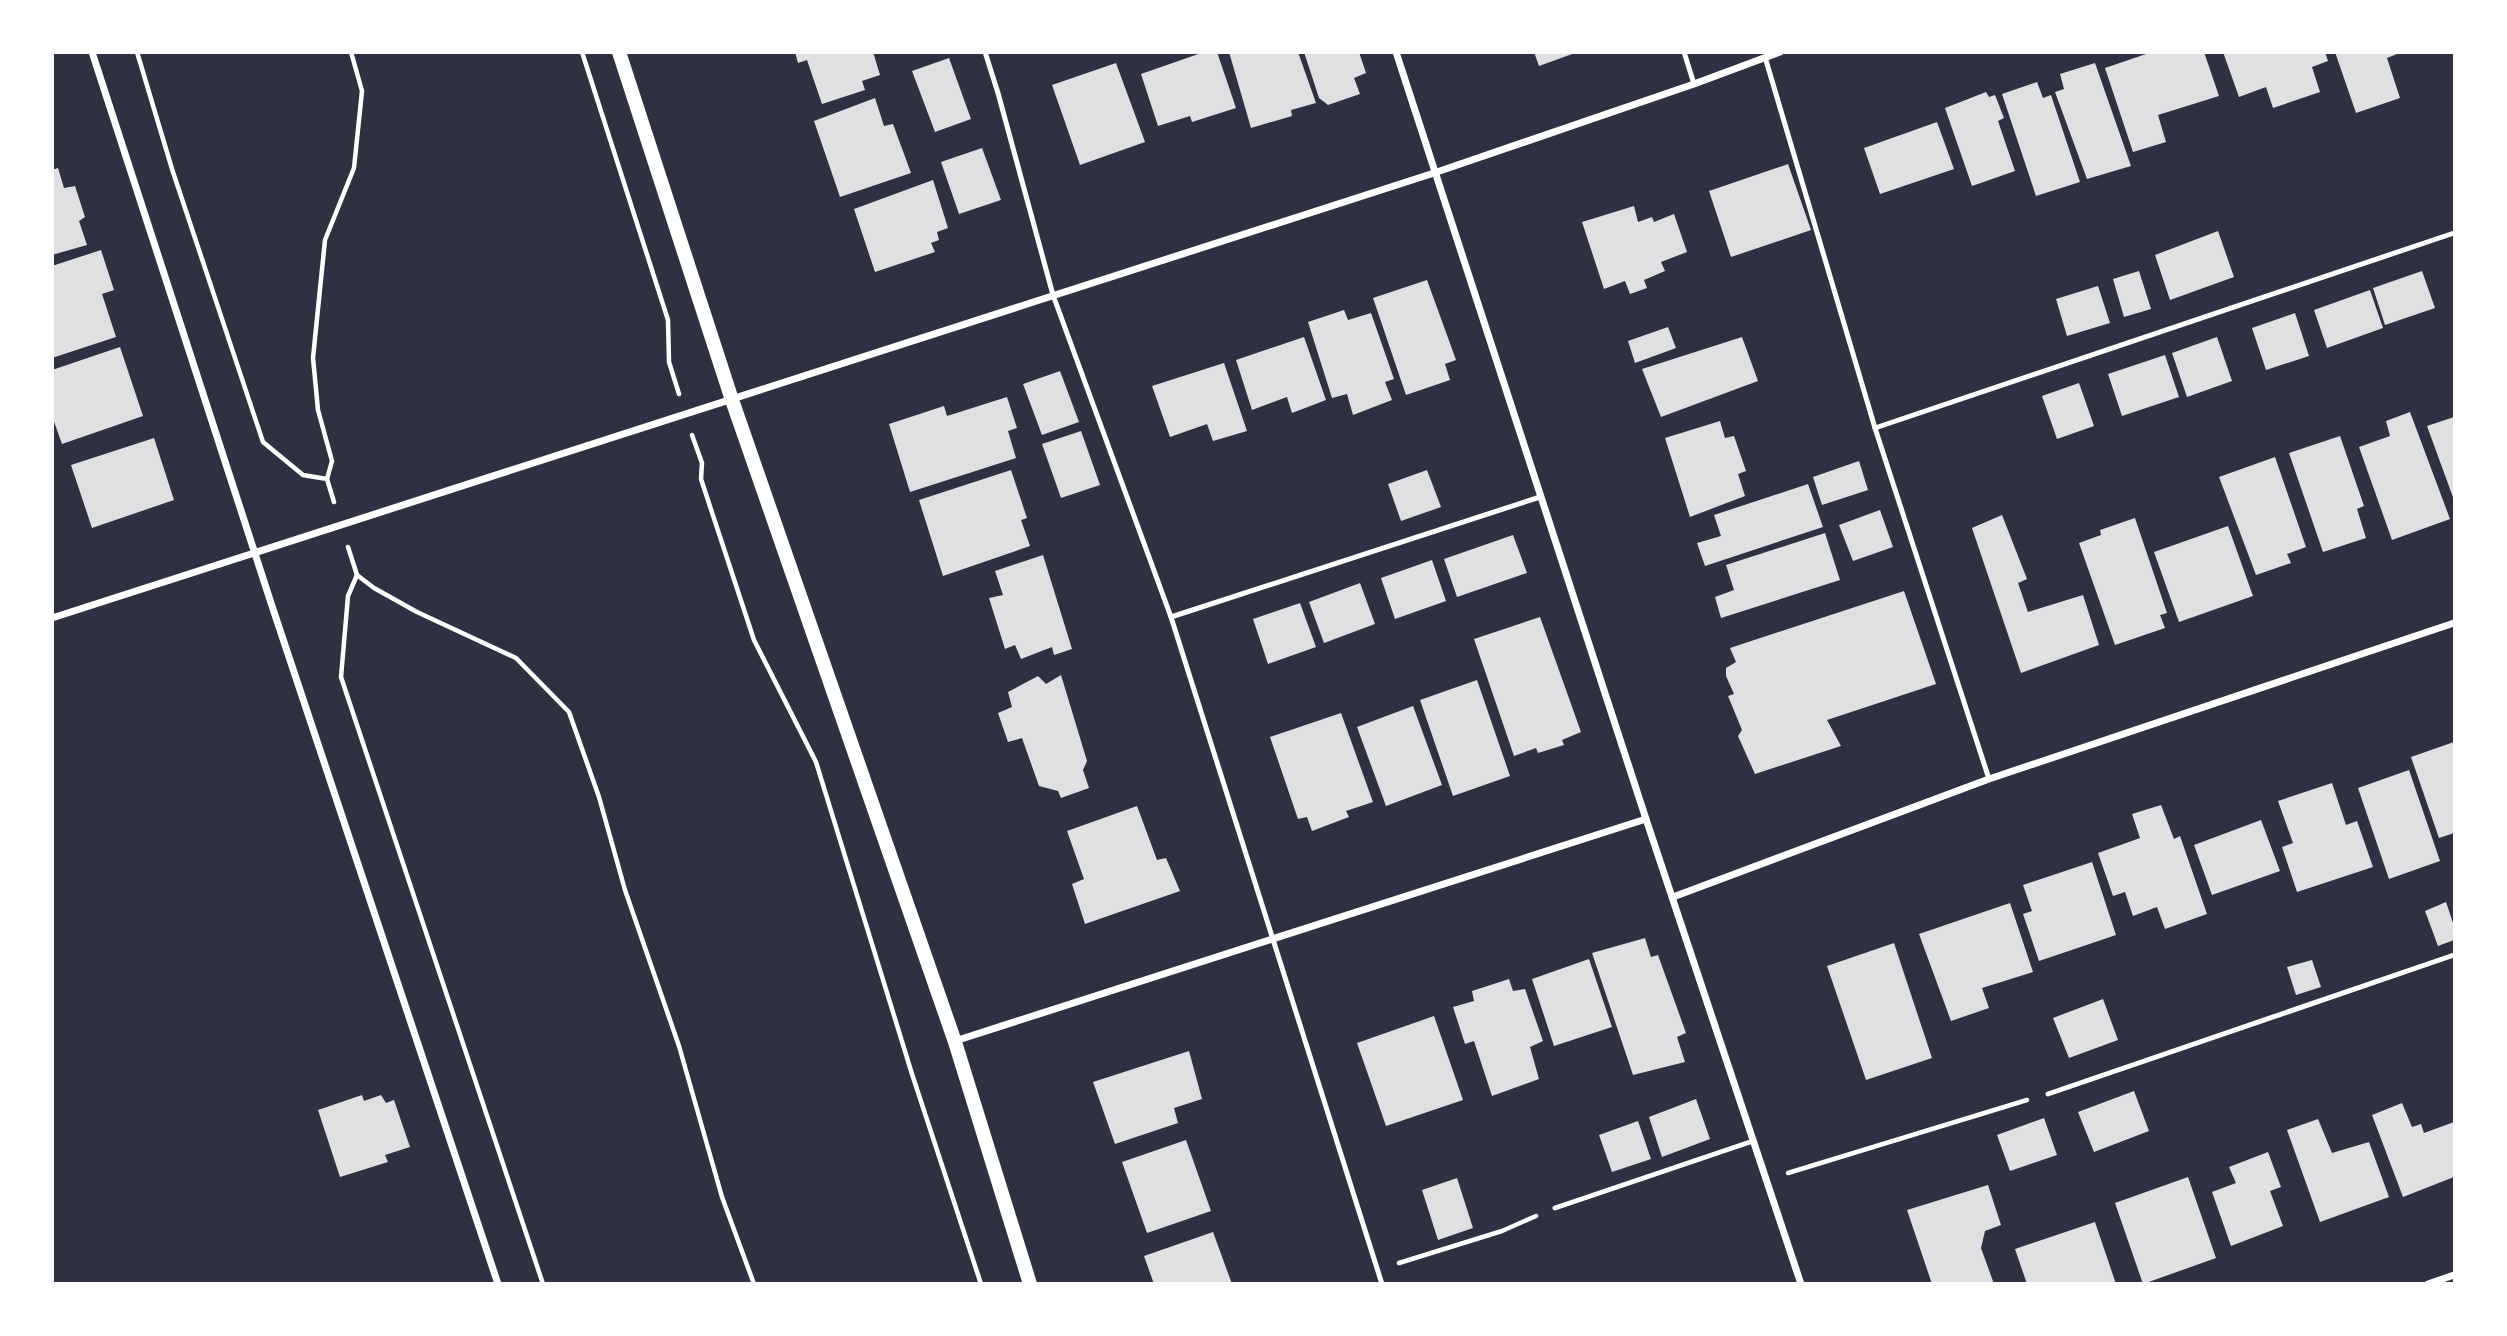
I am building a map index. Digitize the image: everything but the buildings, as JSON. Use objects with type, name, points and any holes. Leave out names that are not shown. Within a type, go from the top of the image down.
[{"type":"main road","points":[[620,52],[732,400],[955,1042],[1030,1283]]},
{"type":"street","points":[[92,52],[255,553],[498,1283]]},
{"type":"street","points":[[1396,52],[1540,497],[1801,1283]]},
{"type":"street","points":[[52,618],[1434,173],[1694,85],[1780,52]]},
{"type":"street","points":[[1672,897],[1989,779],[2455,623]]},
{"type":"street","points":[[955,1042],[1646,819]]},
{"type":"street","points":[[2428,1283],[2455,1275]]},
{"type":"lane","points":[[985,52],[999,93],[1053,295],[1171,617],[1382,1283]]},
{"type":"lane","points":[[1684,52],[1694,85]]},
{"type":"lane","points":[[1765,57],[1875,428],[1989,779]]},
{"type":"lane","points":[[1875,428],[2455,233]]},
{"type":"lane","points":[[1171,617],[1540,497]]},
{"type":"lane","points":[[2048,1094],[2455,955]]},
{"type":"lane","points":[[1555,1208],[1753,1142]]},
{"type":"path","points":[[136,52],[263,442],[303,475],[327,479],[332,461],[318,410],[313,358],[325,240],[354,169],[362,91],[351,52]]},
{"type":"path","points":[[583,52],[668,320],[668,362]]},
{"type":"path","points":[[702,463],[701,479],[754,640],[817,762],[912,1074],[981,1283]]},
{"type":"path","points":[[544,1283],[341,677],[348,596],[357,575],[374,588],[417,612],[516,658],[569,712],[600,797],[625,890],[679,1046],[722,1197],[754,1283]]},
{"type":"path","points":[[1767,1180],[2048,1094]]},
{"type":"path","points":[[1378,1269],[1502,1231],[1555,1208]]}]
